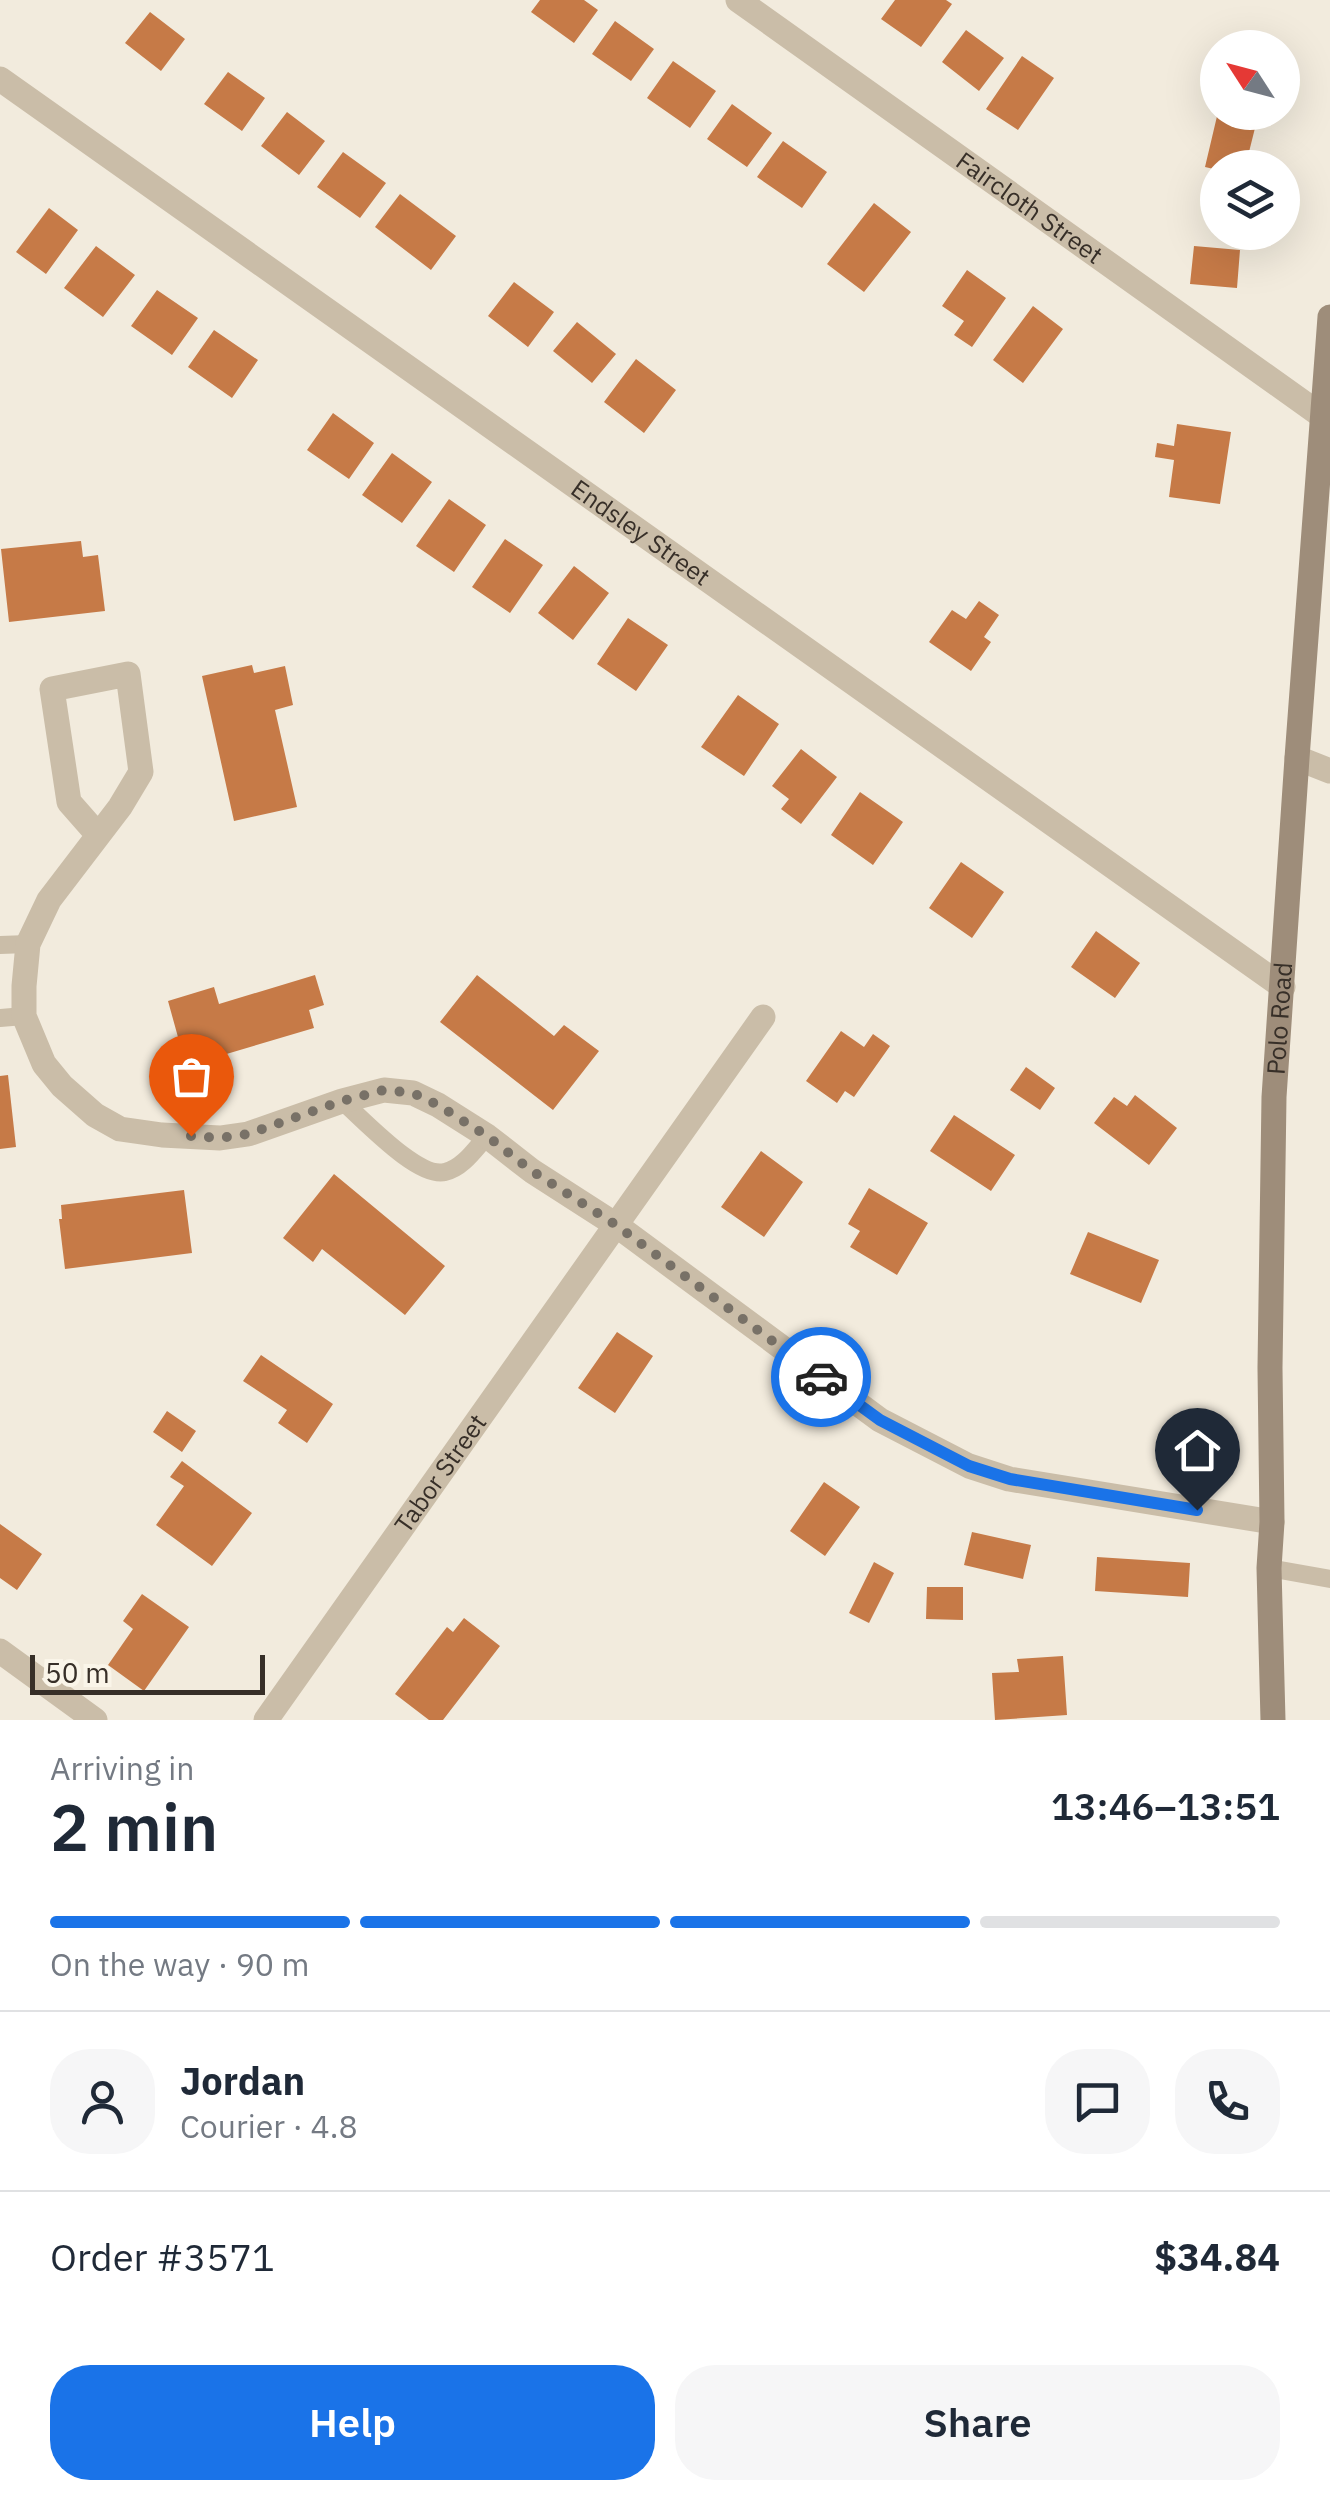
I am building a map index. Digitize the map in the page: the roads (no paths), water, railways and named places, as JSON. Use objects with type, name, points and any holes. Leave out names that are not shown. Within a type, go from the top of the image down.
[{"type":"main road","name":"Polo Road","points":[[1273,1720],[1269,1568],[1274,1097],[1330,316]]},
{"type":"street","name":"Faircloth Street","points":[[738,0],[1322,416]]},
{"type":"street","name":"Endsley Street","points":[[0,79],[1282,987]]},
{"type":"street","points":[[98,834],[69,802],[52,689],[128,674],[140,772],[120,808],[49,900],[28,944],[24,986],[12,1017],[62,1086],[95,1115],[134,1132],[220,1138],[248,1134],[384,1090],[413,1093],[487,1136],[532,1171],[616,1225],[880,1420],[969,1466],[1010,1479],[1272,1522]]},
{"type":"street","points":[[1297,758],[1330,772]]},
{"type":"street","name":"Tabor Street","points":[[266,1720],[763,1017]]},
{"type":"street","points":[[0,1651],[95,1720]]},
{"type":"lane","points":[[0,945],[28,944]]},
{"type":"lane","points":[[342,1101],[411,1161],[431,1173],[446,1172],[464,1163],[487,1136]]},
{"type":"lane","points":[[1269,1568],[1330,1579]]}]
